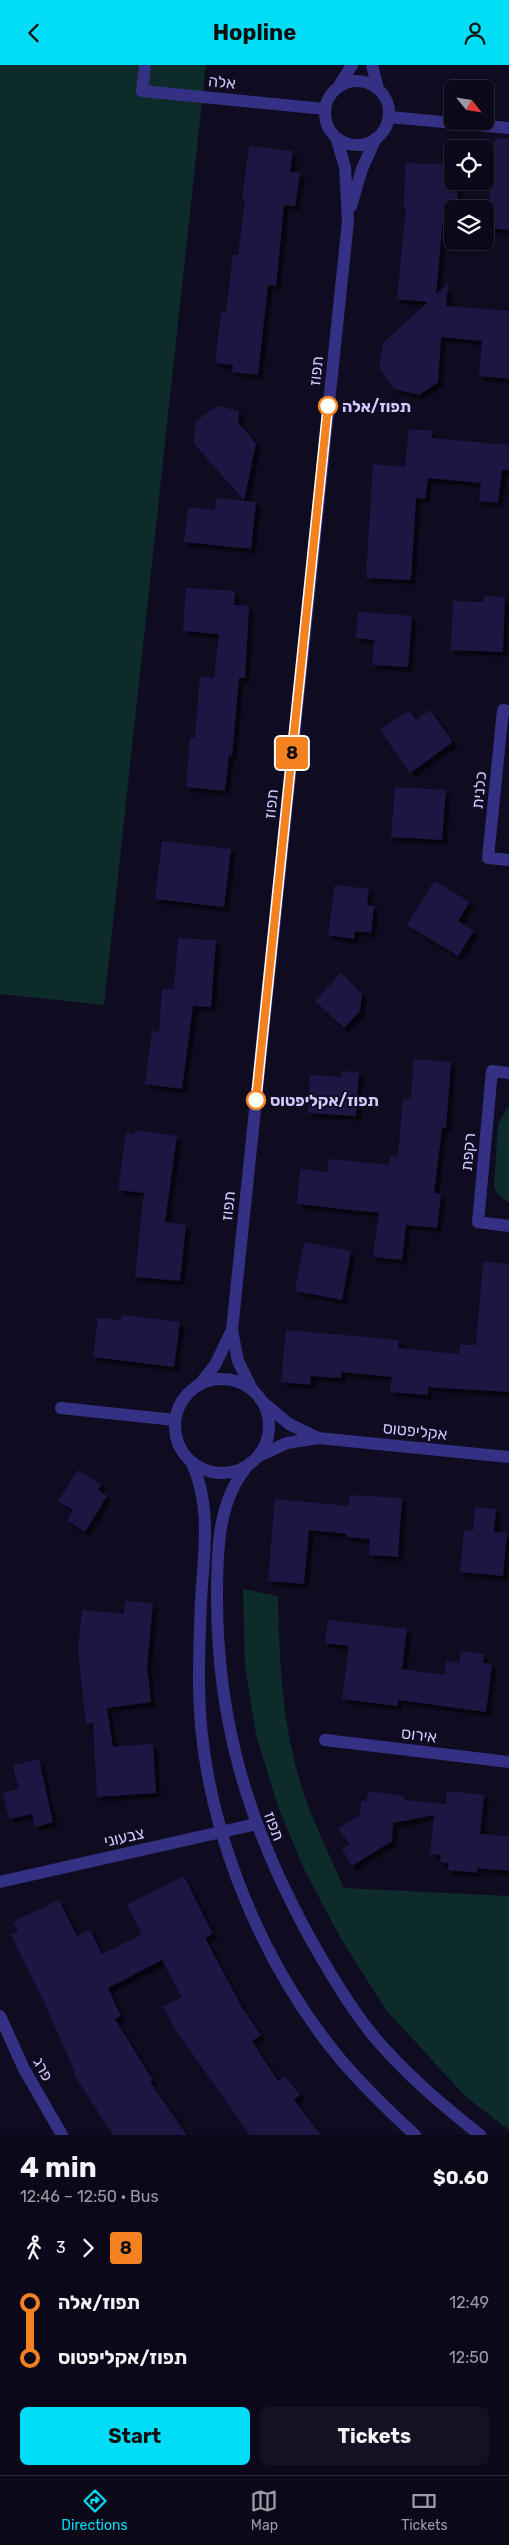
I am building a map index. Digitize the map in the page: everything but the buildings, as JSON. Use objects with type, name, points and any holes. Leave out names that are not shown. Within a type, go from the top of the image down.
[{"type":"street","name":"אלה","points":[[145,65],[142,91],[325,109]]},
{"type":"street","points":[[352,65],[329,97],[325,109],[326,121],[336,137],[353,145],[365,144],[376,138],[384,129],[388,117],[388,104],[378,89],[372,65]]},
{"type":"street","points":[[338,87],[349,82],[361,81],[378,89]]},
{"type":"street","points":[[388,117],[509,128]]},
{"type":"street","name":"תפוז","points":[[336,137],[345,167],[348,221]]},
{"type":"street","name":"תפוז","points":[[256,1394],[238,1361],[232,1330],[348,221],[362,169],[376,138]]},
{"type":"street","name":"כלנית","points":[[509,711],[503,710],[488,858],[509,860]]},
{"type":"street","name":"רקפת","points":[[509,1073],[492,1071],[478,1222],[509,1225]]},
{"type":"street","name":"תפוז","points":[[199,1385],[215,1365],[232,1330]]},
{"type":"street","points":[[191,1461],[207,1471],[225,1473],[242,1468],[253,1460],[266,1441],[269,1423],[264,1405],[256,1394],[245,1385],[228,1379],[210,1381],[199,1385],[181,1403],[175,1420],[175,1429],[180,1447],[191,1461],[201,1491],[205,1532],[199,1677],[202,1732],[209,1781],[221,1832],[232,1864],[259,1927],[280,1969],[308,2016],[353,2073],[377,2100],[415,2135]]},
{"type":"street","name":"אקליפטוס","points":[[256,1394],[283,1419],[318,1438]]},
{"type":"street","points":[[61,1408],[175,1420]]},
{"type":"street","name":"אקליפטוס","points":[[253,1460],[287,1443],[318,1438],[509,1457]]},
{"type":"street","name":"תפוז","points":[[253,1460],[234,1486],[222,1520],[217,1621],[218,1654],[227,1719],[240,1773],[256,1824],[280,1883],[342,1994],[372,2034],[406,2071],[443,2106],[480,2135]]},
{"type":"street","name":"אירוס","points":[[324,1740],[509,1762]]},
{"type":"street","name":"צבעוני","points":[[0,1882],[256,1824]]},
{"type":"street","name":"פרג","points":[[0,2016],[24,2069],[62,2135]]},
{"type":"green space","points":[[0,65],[206,65],[104,1005],[0,994]]},
{"type":"green space","points":[[509,1105],[509,1202],[499,1195],[494,1184],[498,1124]]},
{"type":"green space","points":[[243,1589],[278,1596],[282,1688],[293,1756],[308,1806],[344,1888],[509,1896],[509,2130],[466,2097],[386,2010],[340,1937],[304,1869],[279,1809],[256,1735],[245,1667]]},
{"type":"bus line","name":"8","points":[[256,1100],[328,406]]},
{"type":"place","name":"תפוז/אלה","points":[[328,406]]},
{"type":"place","name":"תפוז/אקליפטוס","points":[[256,1100]]}]
